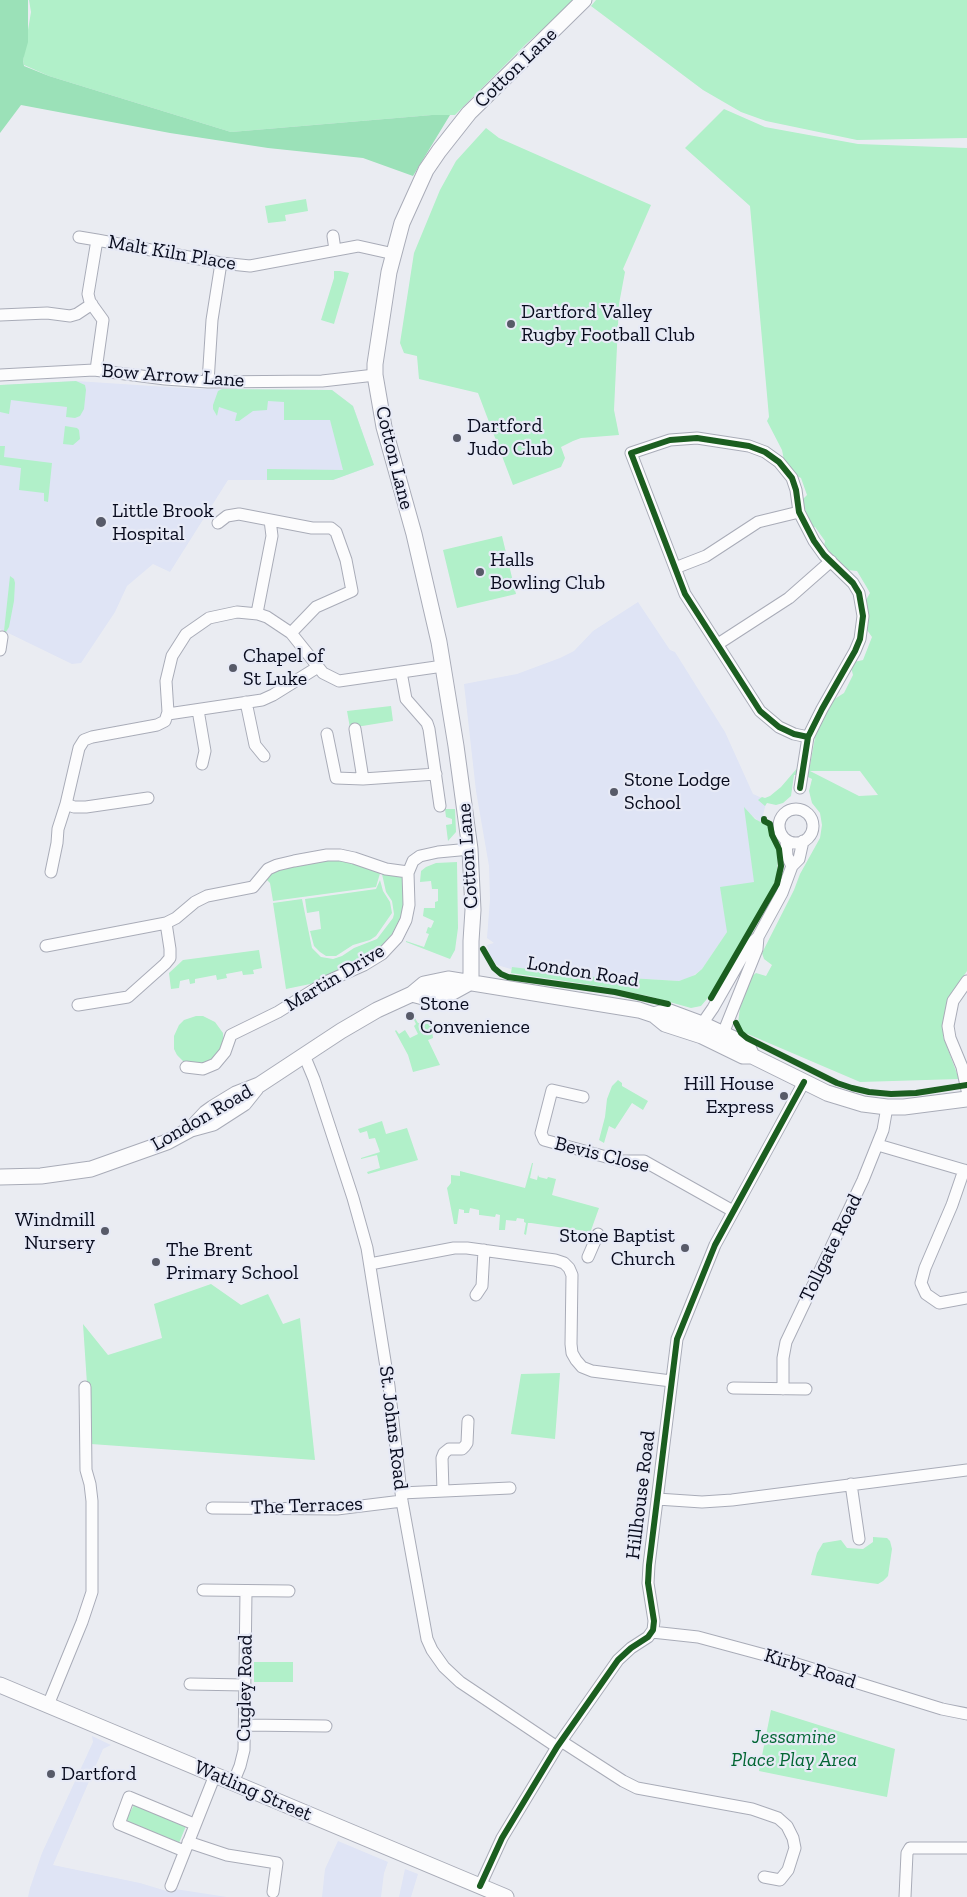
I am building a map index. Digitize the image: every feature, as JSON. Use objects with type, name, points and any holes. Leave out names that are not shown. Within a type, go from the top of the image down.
[{"type":"main road","name":"Cotton Lane","points":[[471,982],[473,910],[470,849],[443,666],[414,534],[384,427],[375,375],[380,329],[394,254],[406,212],[423,176],[438,151],[469,113],[584,0]]},
{"type":"main road","name":"London Road","points":[[0,1177],[41,1176],[91,1169],[167,1142],[191,1129],[206,1112],[236,1094],[259,1085],[340,1031],[377,1010],[412,994],[427,998],[451,992],[471,982],[515,991],[639,1010],[654,1015],[664,1024],[702,1030],[721,1039],[747,1045],[752,1056],[804,1082],[841,1098],[863,1104],[887,1107],[915,1106],[967,1099]]},
{"type":"main road","name":"Watling Street","points":[[0,1685],[480,1890],[506,1897]]},
{"type":"street","points":[[333,236],[335,250]]},
{"type":"street","name":"Malt Kiln Place","points":[[79,237],[221,263],[250,266],[355,246],[394,254]]},
{"type":"street","name":"Malt Kiln Place","points":[[96,370],[103,322],[88,294],[97,240]]},
{"type":"street","points":[[208,382],[212,320],[221,263]]},
{"type":"street","points":[[0,315],[52,313],[70,316],[77,314],[92,304]]},
{"type":"street","name":"Bow Arrow Lane","points":[[0,375],[96,370],[208,382],[322,381],[375,375]]},
{"type":"street","points":[[800,788],[808,737],[857,646],[863,628],[862,606],[859,594],[852,583],[830,562],[814,541],[799,512],[796,488],[790,474],[777,460],[756,448],[686,438],[670,440],[626,455],[685,594],[752,700],[765,717],[783,729],[808,737]]},
{"type":"street","points":[[675,568],[709,555],[758,522],[799,512]]},
{"type":"street","points":[[218,523],[227,516],[239,514],[312,528],[331,528],[336,532],[353,591],[326,601],[316,607],[291,633]]},
{"type":"street","points":[[256,613],[272,536],[270,520]]},
{"type":"street","points":[[718,644],[789,598],[830,562]]},
{"type":"street","points":[[51,872],[58,829],[66,804],[79,747],[84,740],[92,737],[160,724],[165,721],[168,714],[166,674],[172,656],[183,638],[200,623],[217,616],[238,612],[256,613],[274,620],[291,633],[328,677],[340,682],[443,666]]},
{"type":"street","points":[[0,650],[2,637]]},
{"type":"street","points":[[168,714],[268,698],[318,667]]},
{"type":"street","points":[[401,672],[407,701],[429,727],[440,806]]},
{"type":"street","points":[[246,702],[255,745],[264,756]]},
{"type":"street","points":[[198,710],[205,751],[202,764]]},
{"type":"street","points":[[355,729],[363,778]]},
{"type":"street","points":[[326,734],[336,778],[436,774]]},
{"type":"street","points":[[66,804],[74,807],[86,807],[148,798]]},
{"type":"street","points":[[786,840],[798,843],[810,836],[813,822],[804,811],[797,809],[788,811],[781,819],[780,828],[786,840],[787,856],[792,866]]},
{"type":"street","points":[[702,1030],[749,945],[758,937],[782,893],[792,866],[799,859],[803,841]]},
{"type":"street","points":[[46,946],[166,922],[176,918],[192,904],[207,896],[253,887],[268,869],[287,862],[327,855],[340,855],[385,868],[408,872],[411,863],[420,856],[470,849]]},
{"type":"street","name":"Martin Drive","points":[[186,1067],[203,1069],[215,1064],[225,1052],[231,1035],[278,1012],[317,986],[364,965],[386,950],[398,936],[406,920],[408,872]]},
{"type":"street","points":[[78,1005],[128,997],[165,964],[170,958],[166,922]]},
{"type":"street","points":[[721,1039],[757,949],[758,937]]},
{"type":"street","points":[[967,981],[953,1001],[948,1026],[950,1038],[962,1067],[967,1090]]},
{"type":"street","name":"St. Johns Road","points":[[304,1056],[314,1079],[353,1198],[370,1264],[389,1386],[402,1497],[423,1626],[432,1650],[444,1667],[460,1682],[559,1744],[637,1788],[752,1809],[778,1818],[787,1826],[793,1838],[794,1848],[788,1870],[780,1880],[764,1877]]},
{"type":"street","name":"Hillhouse Road","points":[[652,1632],[654,1623],[648,1573],[675,1345],[712,1252],[804,1082]]},
{"type":"street","name":"Bevis Close","points":[[583,1097],[552,1090],[541,1133],[544,1140],[621,1160],[644,1161],[733,1211]]},
{"type":"street","name":"Tollgate Road","points":[[783,1389],[783,1358],[786,1342],[860,1188],[883,1130],[887,1107]]},
{"type":"street","points":[[878,1145],[966,1171],[925,1268],[921,1283],[926,1294],[936,1302],[942,1303],[967,1298]]},
{"type":"street","points":[[588,1257],[598,1234]]},
{"type":"street","points":[[370,1264],[454,1248],[484,1250],[555,1260],[564,1263],[569,1268],[573,1283],[572,1353],[582,1367],[671,1381]]},
{"type":"street","points":[[476,1296],[482,1286],[484,1250]]},
{"type":"street","points":[[48,1705],[92,1595],[92,1501],[86,1470],[85,1387]]},
{"type":"street","points":[[733,1388],[806,1389]]},
{"type":"street","points":[[443,1491],[442,1458],[444,1453],[449,1450],[462,1449],[465,1446],[468,1421]]},
{"type":"street","points":[[657,1499],[680,1502],[718,1501],[967,1470]]},
{"type":"street","points":[[852,1484],[859,1539]]},
{"type":"street","name":"The Terraces","points":[[212,1508],[337,1509],[443,1491],[510,1488]]},
{"type":"street","points":[[203,1590],[289,1592]]},
{"type":"street","name":"Cugley Road","points":[[233,1783],[244,1750],[246,1591]]},
{"type":"street","points":[[480,1890],[502,1838],[559,1744],[618,1660],[652,1632]]},
{"type":"street","name":"Kirby Road","points":[[652,1632],[698,1637],[787,1661],[942,1709],[967,1714]]},
{"type":"street","points":[[190,1684],[245,1685]]},
{"type":"street","points":[[245,1725],[326,1726]]},
{"type":"street","points":[[171,1886],[194,1824],[215,1776]]},
{"type":"street","points":[[194,1824],[129,1797],[119,1824],[186,1846],[227,1856],[277,1863],[273,1892]]},
{"type":"street","points":[[906,1897],[907,1853],[911,1847],[967,1848]]},
{"type":"shaded area","name":"Little Brook Hospital","points":[[76,381],[198,389],[332,390],[353,406],[374,465],[333,480],[228,480],[170,572],[153,564],[127,586],[115,612],[81,663],[72,664],[0,629],[0,385]]},
{"type":"shaded area","name":"Stone Lodge School","points":[[638,602],[670,650],[675,652],[725,732],[753,794],[762,798],[766,803],[761,823],[749,813],[756,880],[727,932],[702,969],[690,978],[679,981],[629,978],[612,979],[511,969],[497,965],[490,956],[487,945],[494,943],[487,938],[490,899],[489,866],[476,791],[464,684],[517,674],[560,658],[574,651],[593,631]]},
{"type":"shaded area","points":[[92,1736],[111,1745],[103,1749],[53,1865],[140,1883],[173,1893],[175,1889],[227,1897],[28,1897],[42,1853],[93,1742]]},
{"type":"shaded area","points":[[338,1841],[388,1862],[384,1873],[381,1897],[322,1897],[325,1869]]},
{"type":"shaded area","points":[[405,1869],[418,1874],[411,1897],[399,1897]]},
{"type":"green space","points":[[0,0],[28,0],[28,42],[23,60],[24,66],[49,76],[231,132],[450,115],[413,176],[363,158],[268,148],[170,133],[21,105],[0,133]]},
{"type":"green space","points":[[29,0],[575,0],[526,44],[455,115],[432,115],[231,132],[49,76],[24,65],[23,60],[31,12]]},
{"type":"green space","points":[[596,0],[967,0],[967,138],[857,140],[766,121],[741,112],[703,90],[591,6]]},
{"type":"green space","points":[[724,109],[765,127],[858,144],[967,148],[967,971],[949,998],[943,1036],[959,1079],[860,1082],[743,1032],[738,1023],[740,1008],[751,977],[756,973],[766,976],[772,965],[764,959],[762,953],[794,890],[800,874],[820,838],[822,825],[820,813],[812,803],[809,791],[812,779],[804,775],[794,775],[791,796],[783,803],[776,805],[767,803],[765,806],[758,800],[762,797],[770,796],[781,787],[799,766],[809,771],[816,732],[833,700],[844,693],[853,675],[851,667],[854,662],[863,660],[872,637],[867,630],[866,600],[870,593],[857,571],[848,570],[824,546],[825,541],[815,527],[811,527],[802,500],[807,495],[801,478],[795,475],[784,460],[782,450],[767,421],[769,417],[750,206],[685,148]],"holes":[[[810,771],[860,771],[878,795],[859,796]]]},
{"type":"green space","name":"Dartford Valley Rugby Football Club","points":[[486,128],[499,138],[651,205],[623,269],[625,272],[619,304],[614,410],[619,435],[581,438],[573,441],[561,447],[565,458],[561,467],[513,485],[478,393],[419,379],[417,356],[404,353],[400,343],[414,253],[440,190],[456,161]]},
{"type":"green space","points":[[306,199],[308,211],[285,215],[286,221],[268,223],[265,206]]},
{"type":"green space","points":[[334,271],[349,273],[334,324],[321,320],[334,278]]},
{"type":"green space","points":[[76,381],[85,385],[86,390],[84,409],[80,416],[75,418],[66,417],[67,407],[11,400],[9,414],[0,412],[0,385]]},
{"type":"green space","points":[[222,389],[332,390],[353,406],[374,465],[333,480],[267,480],[267,469],[343,470],[330,420],[284,420],[284,402],[268,401],[267,410],[253,411],[239,421],[235,421],[237,413],[219,407],[217,416],[213,405],[218,391]]},
{"type":"green space","points":[[65,426],[79,430],[80,439],[73,445],[63,444]]},
{"type":"green space","points":[[0,446],[5,446],[4,457],[52,463],[48,502],[44,501],[44,493],[19,490],[21,468],[0,465]]},
{"type":"green space","name":"Halls Bowling Club","points":[[502,536],[516,594],[457,608],[443,550]]},
{"type":"green space","points":[[10,576],[14,579],[15,583],[14,601],[9,627],[6,632],[4,631]]},
{"type":"green space","points":[[391,706],[393,721],[350,728],[347,711]]},
{"type":"green space","points":[[744,807],[755,819],[768,826],[778,853],[777,875],[772,890],[743,941],[712,993],[701,1006],[691,1008],[605,987],[511,973],[512,967],[612,979],[629,978],[679,981],[695,975],[702,969],[727,932],[720,887],[754,882]]},
{"type":"green space","points":[[445,809],[455,809],[456,832],[448,841],[446,825],[452,824],[452,819],[446,817]]},
{"type":"green space","points":[[333,858],[381,870],[376,887],[273,901],[270,883],[264,877],[272,870]]},
{"type":"green space","points":[[457,862],[458,928],[455,950],[450,959],[406,941],[424,947],[429,934],[426,933],[428,927],[431,928],[434,921],[423,916],[424,908],[435,908],[435,902],[438,901],[438,889],[432,889],[431,881],[420,882],[421,871],[436,863]]},
{"type":"green space","points":[[382,874],[403,877],[403,913],[393,935],[377,952],[315,983],[286,989],[273,903],[302,899],[312,948],[321,957],[333,959],[377,939],[393,918],[392,901],[386,892]]},
{"type":"green space","points":[[380,880],[383,891],[390,902],[392,913],[376,936],[370,940],[353,945],[336,956],[326,956],[320,952],[314,946],[310,931],[321,929],[319,911],[307,913],[305,899],[376,889]]},
{"type":"green space","points":[[259,950],[262,968],[253,970],[254,974],[243,975],[242,971],[226,974],[227,978],[217,980],[216,975],[195,979],[195,983],[190,984],[189,979],[180,981],[179,988],[171,989],[169,973],[183,960]]},
{"type":"green space","points":[[413,1015],[418,1023],[431,1024],[433,1038],[428,1040],[440,1065],[413,1072],[408,1055],[395,1031],[399,1034],[405,1030],[410,1038],[418,1034],[414,1026],[416,1024]]},
{"type":"green space","points":[[203,1016],[215,1022],[223,1033],[224,1046],[206,1066],[186,1064],[174,1049],[174,1036],[179,1025],[184,1020]]},
{"type":"green space","points":[[618,1080],[622,1083],[622,1086],[648,1101],[643,1110],[632,1103],[615,1129],[609,1126],[604,1143],[599,1140],[607,1099],[612,1086]]},
{"type":"green space","points":[[382,1121],[386,1134],[407,1128],[418,1160],[368,1174],[367,1172],[380,1168],[377,1155],[361,1158],[380,1152],[375,1138],[369,1139],[367,1131],[360,1133],[358,1129]]},
{"type":"green space","points":[[532,1163],[530,1178],[537,1180],[538,1175],[547,1179],[548,1177],[556,1179],[552,1195],[599,1208],[589,1236],[585,1235],[585,1231],[531,1223],[528,1223],[526,1235],[524,1234],[526,1223],[524,1219],[517,1218],[516,1221],[506,1220],[505,1230],[499,1230],[500,1215],[496,1214],[495,1217],[479,1215],[479,1210],[470,1208],[469,1213],[464,1213],[464,1210],[459,1209],[457,1224],[454,1224],[447,1188],[451,1183],[451,1175],[460,1176],[460,1171],[525,1188]]},
{"type":"green space","points":[[211,1284],[241,1305],[268,1294],[283,1324],[300,1318],[315,1460],[91,1444],[83,1324],[108,1355],[162,1338],[154,1304]]},
{"type":"green space","points":[[560,1373],[555,1439],[511,1434],[521,1374]]},
{"type":"green space","points":[[873,1537],[887,1538],[892,1549],[888,1576],[883,1581],[878,1584],[811,1575],[817,1553],[823,1543],[841,1540],[847,1548],[863,1549],[873,1542]]},
{"type":"green space","points":[[254,1662],[293,1662],[293,1682],[254,1682]]},
{"type":"green space","name":"Jessamine Place Play Area","points":[[771,1710],[895,1749],[887,1797],[759,1771]]},
{"type":"green space","points":[[134,1805],[186,1826],[179,1843],[127,1821]]},
{"type":"cycle path","points":[[800,788],[808,737],[860,639],[863,616],[859,593],[853,583],[824,555],[814,541],[799,512],[792,478],[779,462],[765,452],[749,446],[697,438],[670,440],[631,453],[685,594],[760,711],[779,727],[794,734],[808,737]]},
{"type":"cycle path","points":[[711,998],[777,884],[781,866],[779,849],[772,835],[770,824],[764,821],[764,819]]},
{"type":"cycle path","points":[[483,949],[494,968],[508,977],[615,992],[668,1004]]},
{"type":"cycle path","points":[[736,1023],[741,1033],[747,1038],[837,1083],[852,1088],[891,1094],[916,1093],[967,1085]]},
{"type":"cycle path","points":[[480,1886],[502,1838],[557,1747],[618,1660],[631,1648],[648,1637],[653,1630],[654,1621],[648,1583],[649,1565],[677,1339],[715,1245],[804,1082]]},
{"type":"place","name":"Dartford Valley Rugby Football Club","points":[[511,324]]},
{"type":"place","name":"Dartford Judo Club","points":[[457,438]]},
{"type":"place","name":"Little Brook Hospital","points":[[101,522]]},
{"type":"place","name":"Halls Bowling Club","points":[[480,572]]},
{"type":"place","name":"Chapel of St Luke","points":[[233,668]]},
{"type":"place","name":"Stone Lodge School","points":[[614,792]]},
{"type":"place","name":"Stone Convenience","points":[[410,1016]]},
{"type":"place","name":"Hill House Express","points":[[784,1096]]},
{"type":"place","name":"Windmill Nursery","points":[[105,1231]]},
{"type":"place","name":"Stone Baptist Church","points":[[685,1248]]},
{"type":"place","name":"The Brent Primary School","points":[[156,1262]]},
{"type":"place","name":"Dartford","points":[[51,1774]]}]
